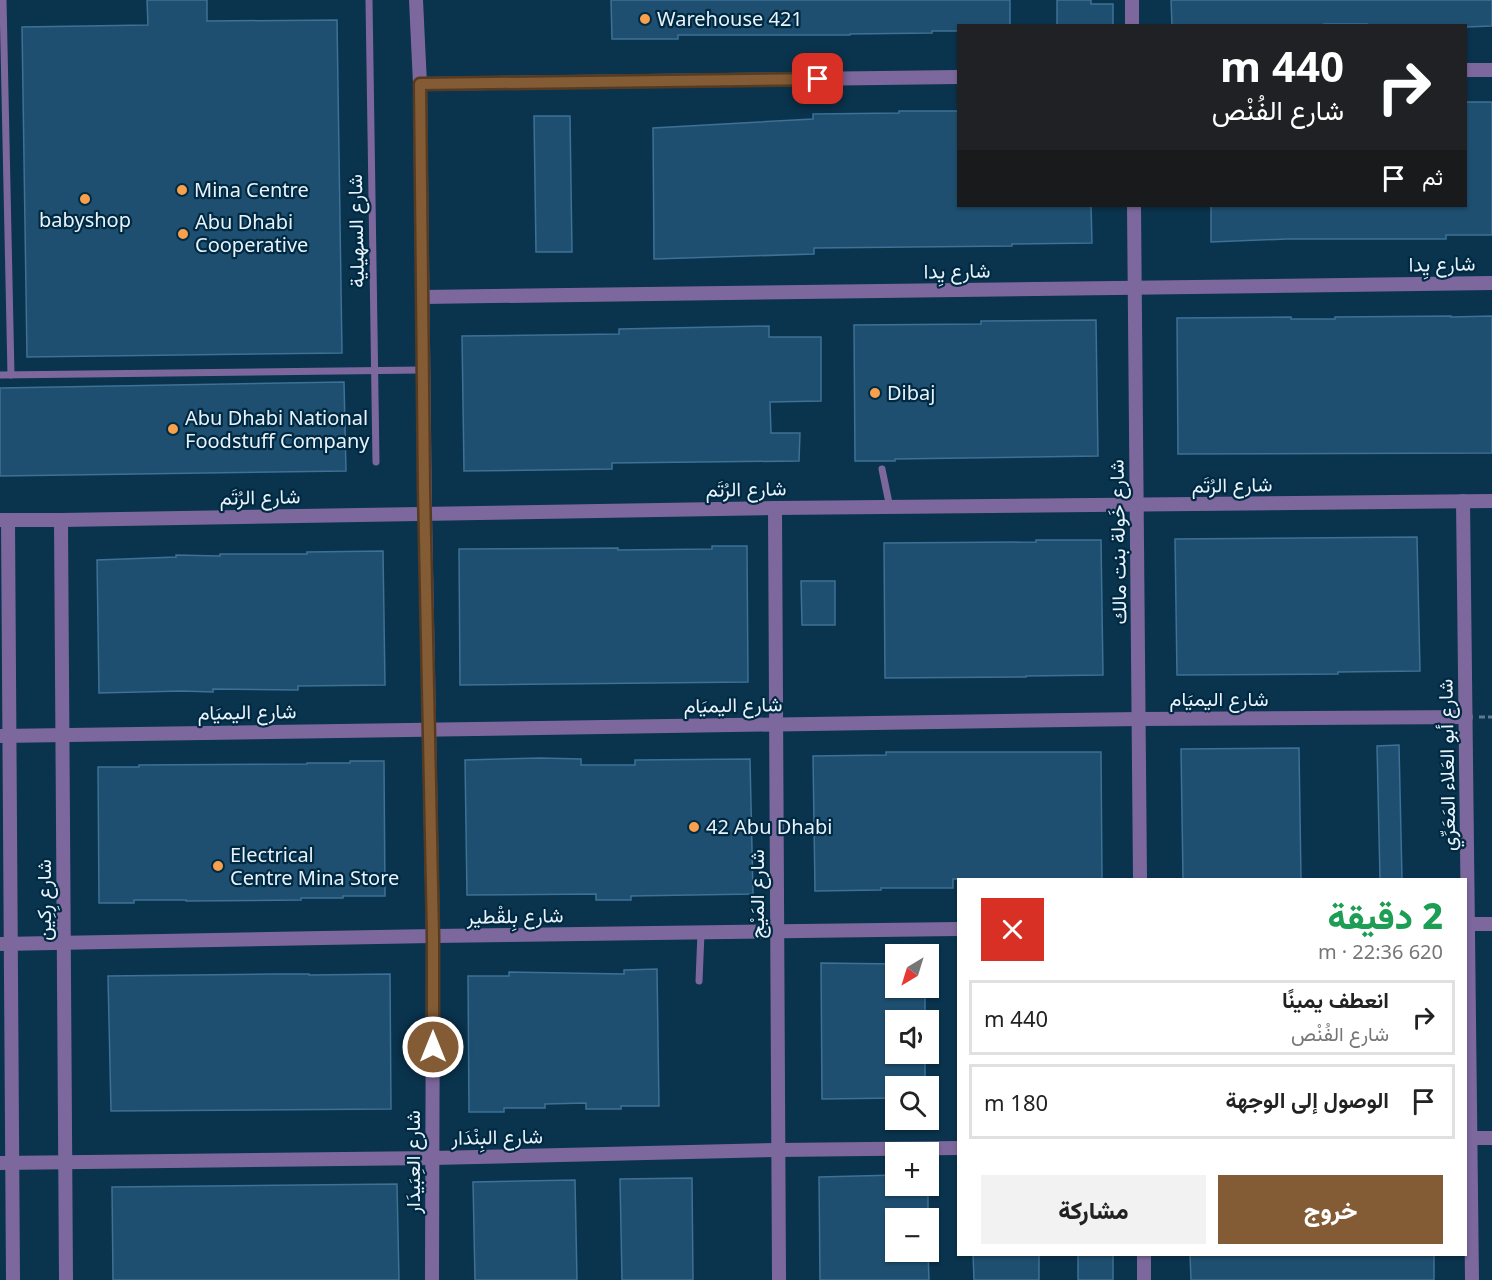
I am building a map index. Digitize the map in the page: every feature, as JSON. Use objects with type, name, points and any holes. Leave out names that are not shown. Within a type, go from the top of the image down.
[{"type":"street","name":"شارع العِبَيدَار","points":[[416,0],[420,84],[433,936],[432,1280]]},
{"type":"street","points":[[1132,0],[1132,24]]},
{"type":"street","points":[[1467,70],[1492,70]]},
{"type":"street","points":[[420,84],[957,77]]},
{"type":"street","name":"شارع خَولة بنت مالك","points":[[1134,207],[1140,878]]},
{"type":"street","name":"شارع يِدا","points":[[422,297],[1492,283]]},
{"type":"street","name":"شارع أبو العَلاء المَعَرِّي","points":[[1463,501],[1467,878]]},
{"type":"street","name":"شارع الرُتَم","points":[[4,520],[775,508],[1492,501]]},
{"type":"street","name":"شارع المَيْج","points":[[775,508],[779,1280]]},
{"type":"street","name":"شارع رِكِين","points":[[4,520],[6,1163],[14,1280]]},
{"type":"street","name":"شارع رِكِين","points":[[61,520],[66,1280]]},
{"type":"street","name":"شارع اليميَام","points":[[5,736],[1139,719],[1466,717]]},
{"type":"street","points":[[1467,924],[1492,924]]},
{"type":"street","name":"شارع أبو العَلاء المَعَرِّي","points":[[1467,924],[1468,1138],[1472,1280]]},
{"type":"street","name":"شارع بِلقْطير","points":[[6,944],[957,929]]},
{"type":"street","points":[[1468,1138],[1492,1138]]},
{"type":"street","name":"شارع البِنْدَار","points":[[6,1163],[957,1148]]},
{"type":"street","points":[[1144,1256],[1144,1280]]},
{"type":"lane","points":[[3,0],[10,375]]},
{"type":"lane","name":"شارع السهيلية","points":[[369,0],[376,462]]},
{"type":"lane","points":[[0,375],[423,370]]},
{"type":"lane","points":[[882,469],[890,508]]},
{"type":"lane","points":[[699,981],[701,933]]},
{"type":"building","name":"Mina Centre","points":[[147,0],[207,0],[207,21],[337,20],[342,353],[27,357],[22,27],[148,25]]},
{"type":"building","points":[[611,0],[1010,0],[1010,24],[957,24],[957,31],[850,35],[678,35],[678,39],[612,39]]},
{"type":"building","points":[[1057,0],[1091,0],[1091,4],[1113,4],[1113,24],[1057,24]]},
{"type":"building","points":[[1171,0],[1492,0],[1492,26],[1467,27],[1467,24],[1172,24]]},
{"type":"building","points":[[1467,102],[1492,102],[1492,235],[1446,235],[1446,239],[1287,239],[1211,242],[1211,207],[1467,207]]},
{"type":"building","points":[[899,111],[957,111],[957,207],[1091,207],[1092,243],[814,248],[814,254],[654,259],[653,128],[813,119],[813,114],[899,113]]},
{"type":"building","points":[[534,116],[570,116],[572,252],[536,252]]},
{"type":"building","points":[[1492,316],[1492,453],[1178,454],[1177,318],[1335,319],[1335,317]]},
{"type":"building","points":[[1096,320],[1098,456],[855,461],[854,325]]},
{"type":"building","points":[[769,326],[769,337],[821,337],[821,401],[770,402],[771,433],[800,433],[799,461],[612,463],[612,469],[464,471],[462,336],[619,334],[619,329]]},
{"type":"building","name":"Abu Dhabi National Foodstuff Company","points":[[344,382],[346,471],[0,476],[0,388]]},
{"type":"building","points":[[1417,537],[1420,671],[1177,675],[1175,539]]},
{"type":"building","points":[[1036,540],[1101,540],[1103,675],[885,678],[884,543],[1036,542]]},
{"type":"building","points":[[712,546],[747,546],[748,682],[460,685],[459,549],[712,549]]},
{"type":"building","points":[[383,551],[385,685],[298,686],[298,690],[213,689],[213,692],[99,693],[97,560],[176,557],[176,555],[220,556],[220,554]]},
{"type":"building","points":[[801,581],[835,581],[835,625],[802,625]]},
{"type":"building","points":[[1399,745],[1402,878],[1380,878],[1377,746]]},
{"type":"building","points":[[1299,748],[1301,878],[1183,878],[1181,749]]},
{"type":"building","points":[[886,752],[1101,752],[1102,878],[957,878],[953,879],[953,888],[815,891],[813,756],[886,755]]},
{"type":"building","points":[[581,759],[581,765],[635,765],[635,760],[750,759],[753,894],[631,896],[631,900],[596,900],[596,894],[467,895],[465,760]]},
{"type":"building","points":[[350,761],[384,761],[385,896],[301,898],[301,900],[134,900],[134,903],[99,903],[98,767],[350,763]]},
{"type":"building","points":[[821,963],[885,964],[885,998],[925,998],[925,1010],[885,1010],[885,1064],[925,1064],[925,1076],[885,1076],[885,1098],[822,1099]]},
{"type":"building","points":[[657,969],[659,1106],[586,1109],[586,1103],[545,1104],[545,1108],[504,1108],[504,1112],[469,1112],[468,976],[509,976],[509,972],[624,974],[624,970]]},
{"type":"building","points":[[390,974],[391,1109],[111,1111],[108,976]]},
{"type":"building","points":[[885,1175],[885,1196],[928,1196],[928,1208],[885,1208],[885,1262],[928,1262],[929,1280],[820,1280],[819,1177]]},
{"type":"building","points":[[692,1178],[693,1280],[622,1280],[620,1179]]},
{"type":"building","points":[[575,1180],[577,1280],[475,1280],[473,1182]]},
{"type":"building","points":[[397,1184],[399,1280],[113,1280],[112,1187]]},
{"type":"building","points":[[973,1256],[1039,1256],[1039,1280],[974,1280]]},
{"type":"building","points":[[1078,1256],[1113,1256],[1113,1280],[1078,1280]]},
{"type":"building","points":[[1190,1256],[1434,1256],[1434,1280],[1191,1280]]},
{"type":"place","name":"Warehouse 421","points":[[645,19]]},
{"type":"place","name":"Mina Centre","points":[[182,190]]},
{"type":"place","name":"babyshop","points":[[85,199]]},
{"type":"place","name":"Abu Dhabi Cooperative","points":[[183,234]]},
{"type":"place","name":"Dibaj","points":[[875,393]]},
{"type":"place","name":"Abu Dhabi National Foodstuff Company","points":[[173,429]]},
{"type":"place","name":"42 Abu Dhabi","points":[[694,827]]},
{"type":"place","name":"Electrical Centre Mina Store","points":[[218,866]]},
{"type":"route","points":[[433,1047],[420,84],[818,79]]}]
